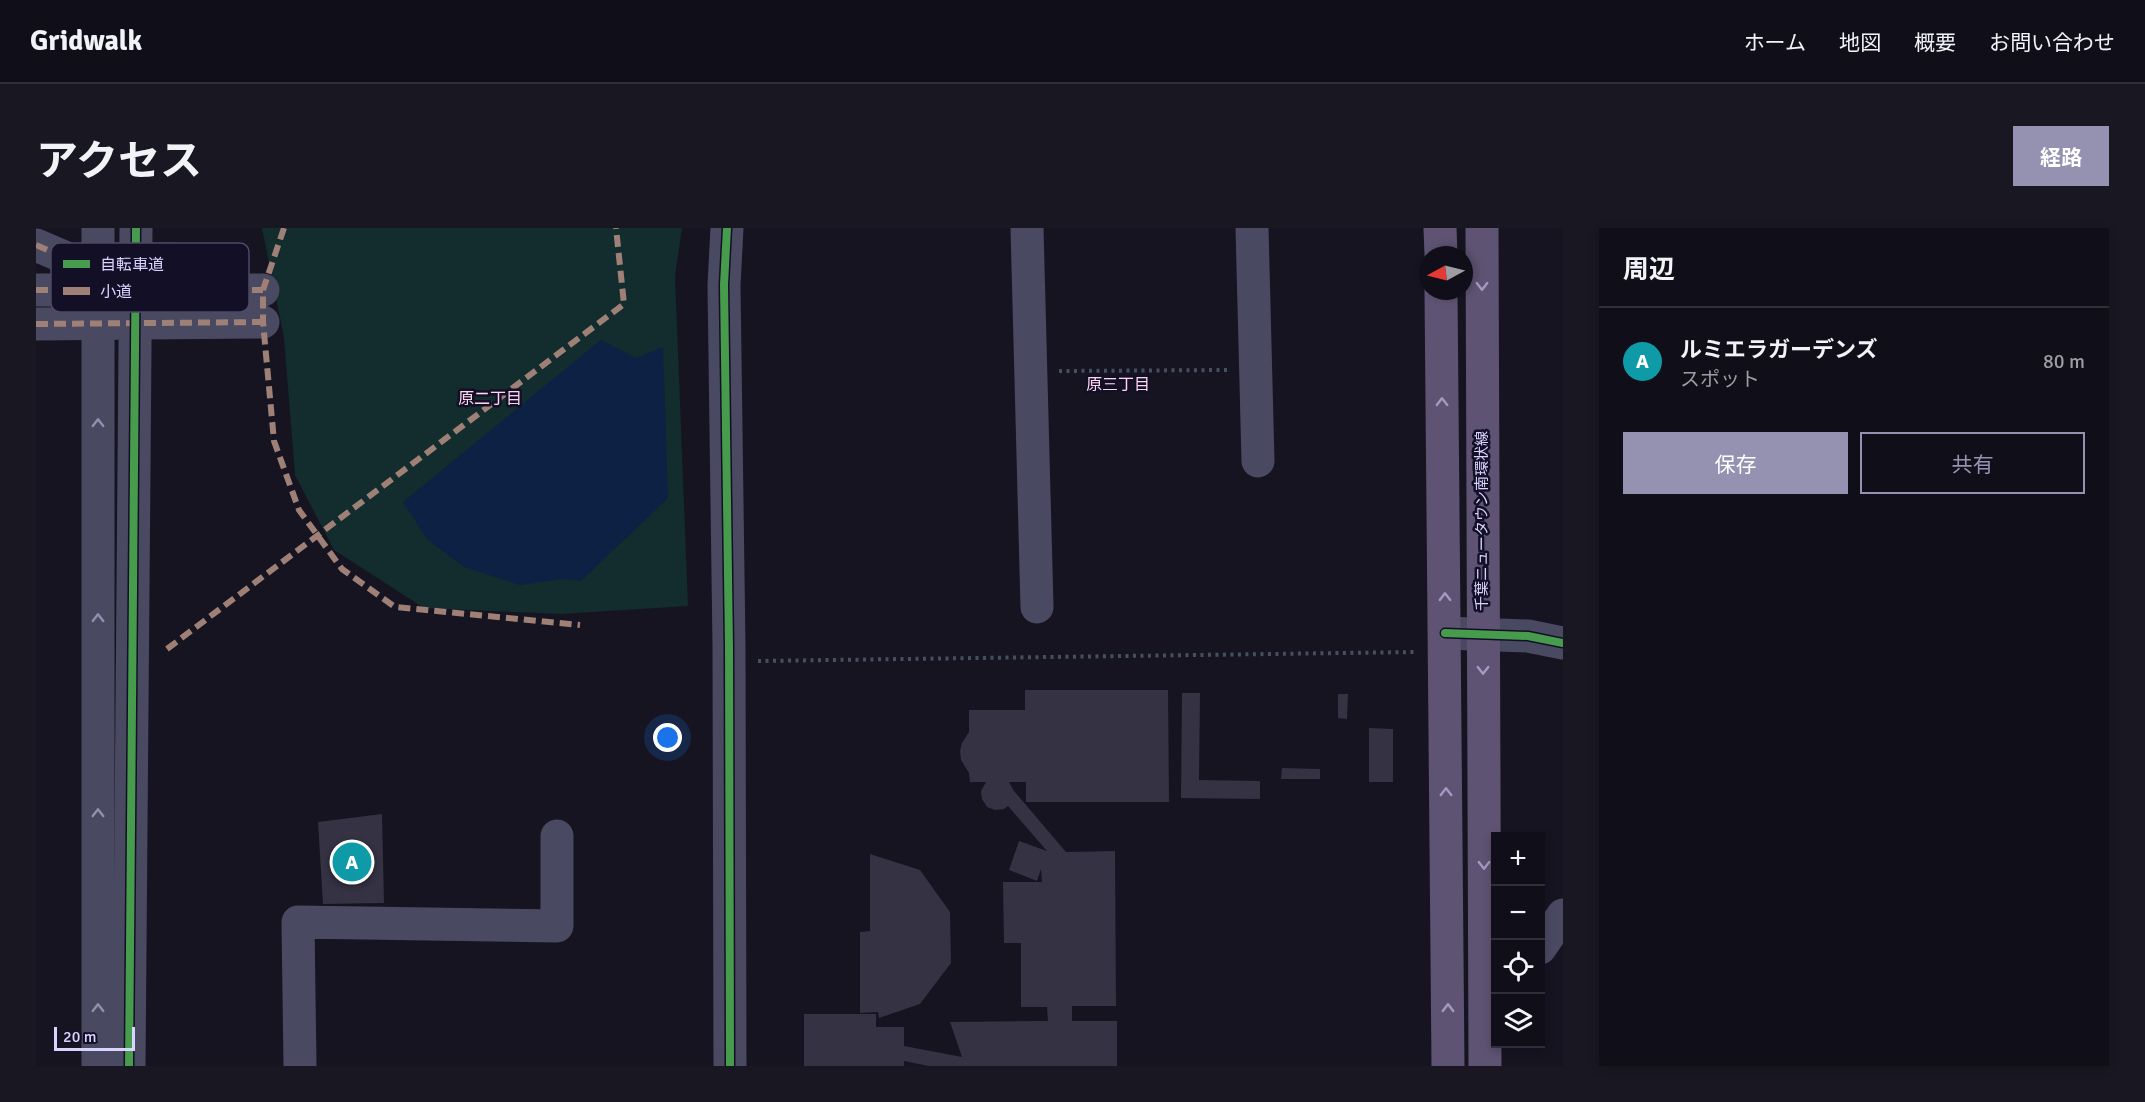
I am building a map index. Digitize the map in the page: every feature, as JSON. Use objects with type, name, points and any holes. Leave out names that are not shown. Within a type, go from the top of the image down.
[{"type":"main road","points":[[1440,228],[1441,246]]},
{"type":"main road","name":"千葉ニュータウン南環状線","points":[[1482,228],[1482,633],[1490,977],[1485,1066]]},
{"type":"main road","points":[[1441,300],[1448,1066]]},
{"type":"street","points":[[727,228],[724,285],[729,647],[729,1066]]},
{"type":"street","points":[[1027,228],[1037,607]]},
{"type":"street","points":[[1252,228],[1258,461]]},
{"type":"street","points":[[36,245],[51,251]]},
{"type":"street","points":[[36,290],[51,291]]},
{"type":"street","points":[[249,305],[263,306],[249,307]]},
{"type":"street","points":[[98,312],[98,1066]]},
{"type":"street","points":[[129,1066],[135,312]]},
{"type":"street","points":[[36,324],[187,312]]},
{"type":"street","points":[[1445,633],[1528,636],[1563,642]]},
{"type":"street","points":[[300,1066],[298,922],[557,926],[557,836]]},
{"type":"street","points":[[1545,941],[1563,915]]},
{"type":"path","points":[[1031,371],[1256,370]]},
{"type":"path","points":[[748,662],[1417,652]]},
{"type":"green space","points":[[262,228],[682,228],[675,276],[688,606],[561,614],[424,608],[334,550],[295,475],[284,338]]},
{"type":"water","points":[[601,340],[636,358],[663,347],[668,498],[581,581],[563,579],[520,585],[464,567],[428,540],[403,502]]},
{"type":"building","points":[[1025,690],[1168,690],[1169,802],[1026,802],[1026,782],[1009,782],[1014,791],[1066,852],[1115,851],[1116,1006],[1072,1006],[1072,1021],[1117,1021],[1117,1066],[929,1066],[904,1061],[904,1066],[804,1066],[804,1014],[876,1014],[876,1027],[904,1027],[904,1046],[962,1057],[950,1022],[1048,1021],[1047,1007],[1021,1007],[1021,943],[1004,943],[1003,882],[1042,882],[1041,869],[1037,881],[1009,870],[1019,841],[1047,851],[1008,806],[995,810],[987,807],[982,799],[981,791],[986,782],[970,782],[969,773],[961,760],[960,751],[969,732],[969,710],[1025,710]]},
{"type":"building","points":[[1182,693],[1200,693],[1199,780],[1260,781],[1260,799],[1181,798]]},
{"type":"building","points":[[1338,694],[1348,694],[1347,719],[1338,718]]},
{"type":"building","points":[[1369,728],[1393,729],[1393,782],[1369,782]]},
{"type":"building","points":[[1282,768],[1320,769],[1320,779],[1281,779]]},
{"type":"building","points":[[382,814],[384,903],[323,904],[318,822]]},
{"type":"building","points":[[870,854],[920,870],[950,912],[951,963],[920,1004],[879,1018],[878,1012],[860,1013],[860,932],[870,931]]},
{"type":"marked path","points":[[284,228],[263,290],[263,322],[274,441],[299,510],[342,569],[395,607],[580,625]]},
{"type":"marked path","points":[[167,649],[624,304],[616,228]]},
{"type":"marked path","points":[[36,245],[51,251]]},
{"type":"marked path","points":[[36,290],[51,290]]},
{"type":"marked path","points":[[249,290],[263,290]]},
{"type":"marked path","points":[[36,324],[263,322]]},
{"type":"cycle path","points":[[136,228],[136,243]]},
{"type":"cycle path","points":[[727,228],[724,285],[729,647],[730,1066]]},
{"type":"cycle path","points":[[129,1066],[135,312]]},
{"type":"cycle path","points":[[1445,633],[1528,636],[1563,643]]},
{"type":"place","name":"ルミエラガーデンズ","points":[[352,862]]},
{"type":"district","name":"原三丁目","points":[[1118,385]]},
{"type":"district","name":"原二丁目","points":[[490,399]]}]
